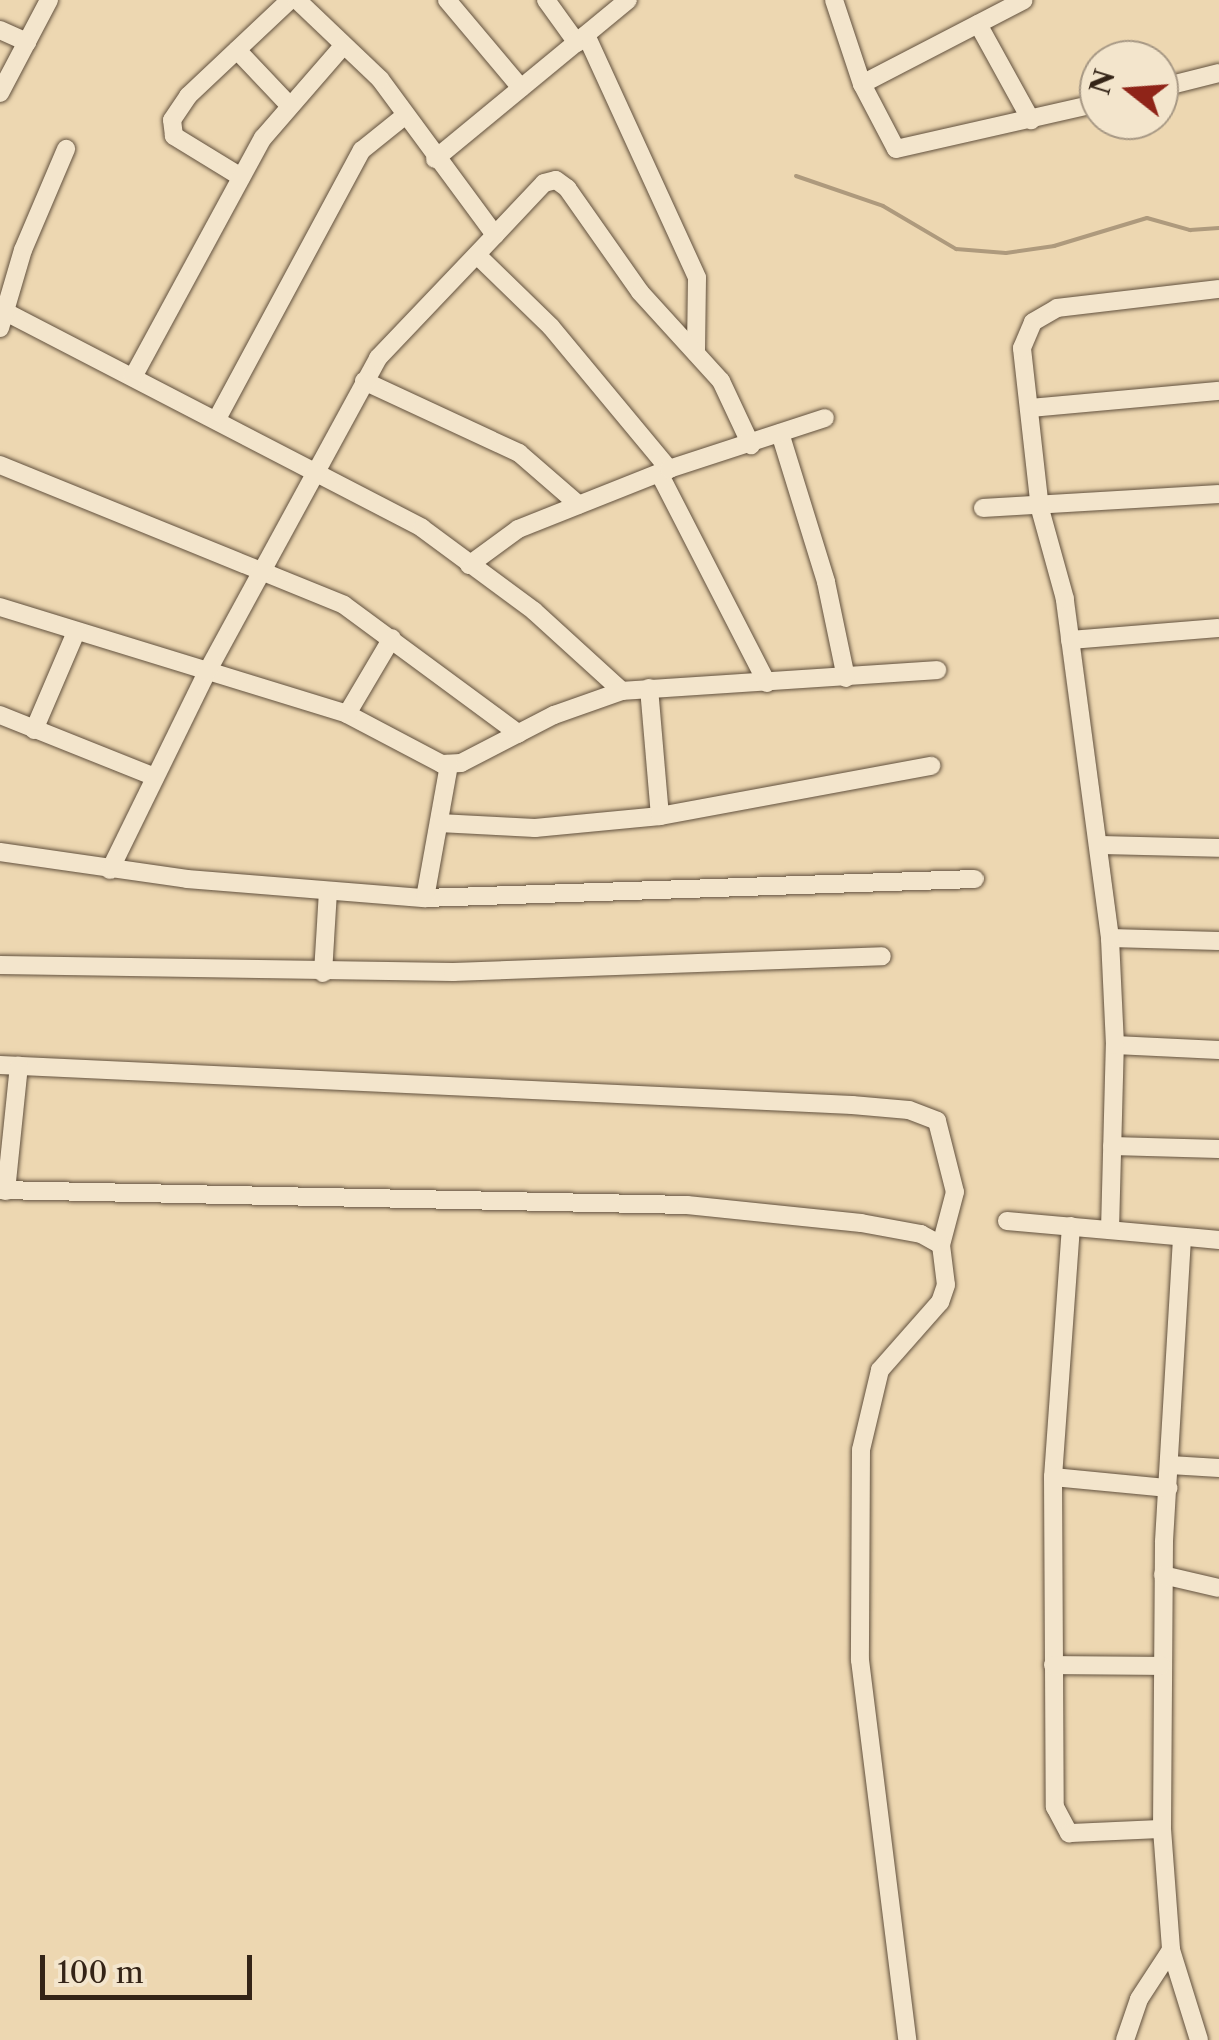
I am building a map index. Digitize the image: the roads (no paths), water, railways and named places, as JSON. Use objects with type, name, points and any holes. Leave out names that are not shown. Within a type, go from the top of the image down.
[{"type":"street","points":[[0,93],[49,0]]},
{"type":"street","points":[[241,177],[172,130],[181,104],[293,0],[380,80],[434,159],[495,235]]},
{"type":"street","points":[[447,0],[520,88]]},
{"type":"street","points":[[546,0],[582,39],[697,278],[696,353]]},
{"type":"street","points":[[434,159],[628,0]]},
{"type":"street","points":[[834,0],[862,84],[896,149],[1079,108]]},
{"type":"street","points":[[862,84],[1024,0]]},
{"type":"street","points":[[978,24],[1031,120]]},
{"type":"street","points":[[0,30],[27,42]]},
{"type":"street","points":[[133,378],[241,177],[288,104],[343,46]]},
{"type":"street","points":[[237,50],[288,104]]},
{"type":"street","points":[[1179,83],[1219,73]]},
{"type":"street","points":[[218,417],[362,150],[403,117]]},
{"type":"street","points":[[66,149],[2,316],[218,417],[422,528],[534,611],[622,692]]},
{"type":"street","points":[[110,870],[207,672],[364,381],[415,314],[544,183],[556,180],[732,397],[751,445]]},
{"type":"street","points":[[477,255],[551,327],[664,471],[767,683]]},
{"type":"street","points":[[1110,1230],[1115,1046],[1110,938],[1058,564],[1040,509],[1022,348],[1025,334],[1043,313],[1219,289]]},
{"type":"street","points":[[364,381],[519,452],[580,505]]},
{"type":"street","points":[[1031,408],[1219,391]]},
{"type":"street","points":[[470,565],[511,533],[664,471],[825,418]]},
{"type":"street","points":[[780,433],[826,582],[846,678]]},
{"type":"street","points":[[0,465],[344,604],[519,734]]},
{"type":"street","points":[[983,508],[1040,509],[1219,494]]},
{"type":"street","points":[[0,607],[347,714],[449,764],[622,692],[937,670]]},
{"type":"street","points":[[1070,640],[1219,628]]},
{"type":"street","points":[[34,730],[76,632]]},
{"type":"street","points":[[347,714],[392,638]]},
{"type":"street","points":[[649,688],[660,816]]},
{"type":"street","points":[[0,715],[155,777]]},
{"type":"street","points":[[425,898],[449,764]]},
{"type":"street","points":[[439,823],[535,828],[660,816],[930,766]]},
{"type":"street","points":[[1100,845],[1219,848]]},
{"type":"street","points":[[0,852],[110,870],[425,898],[975,879]]},
{"type":"street","points":[[323,973],[328,892]]},
{"type":"street","points":[[1110,938],[1219,941]]},
{"type":"street","points":[[0,965],[323,973],[882,956]]},
{"type":"street","points":[[1115,1046],[1219,1050]]},
{"type":"street","points":[[906,2040],[898,1928],[860,1660],[861,1450],[880,1370],[940,1302],[946,1285],[941,1245],[956,1192],[952,1158],[937,1120],[909,1110],[9,1066],[3,1191],[687,1205],[862,1223],[921,1234],[941,1245]]},
{"type":"street","points":[[1112,1146],[1219,1149]]},
{"type":"street","points":[[1007,1220],[1219,1240]]},
{"type":"street","points":[[1070,1226],[1053,1477],[1053,1665],[1059,1824],[1087,1836],[1162,1830]]},
{"type":"street","points":[[1182,1238],[1163,1575],[1162,1830],[1171,1950],[1199,2040]]},
{"type":"street","points":[[1170,1466],[1219,1468]]},
{"type":"street","points":[[1053,1477],[1168,1488]]},
{"type":"street","points":[[1163,1575],[1219,1588]]},
{"type":"street","points":[[1053,1665],[1161,1666]]},
{"type":"street","points":[[1125,2040],[1139,2000],[1171,1950]]},
{"type":"waterway","points":[[796,176],[883,206],[956,249],[1006,253],[1054,246],[1147,218],[1190,230],[1219,228]]}]
